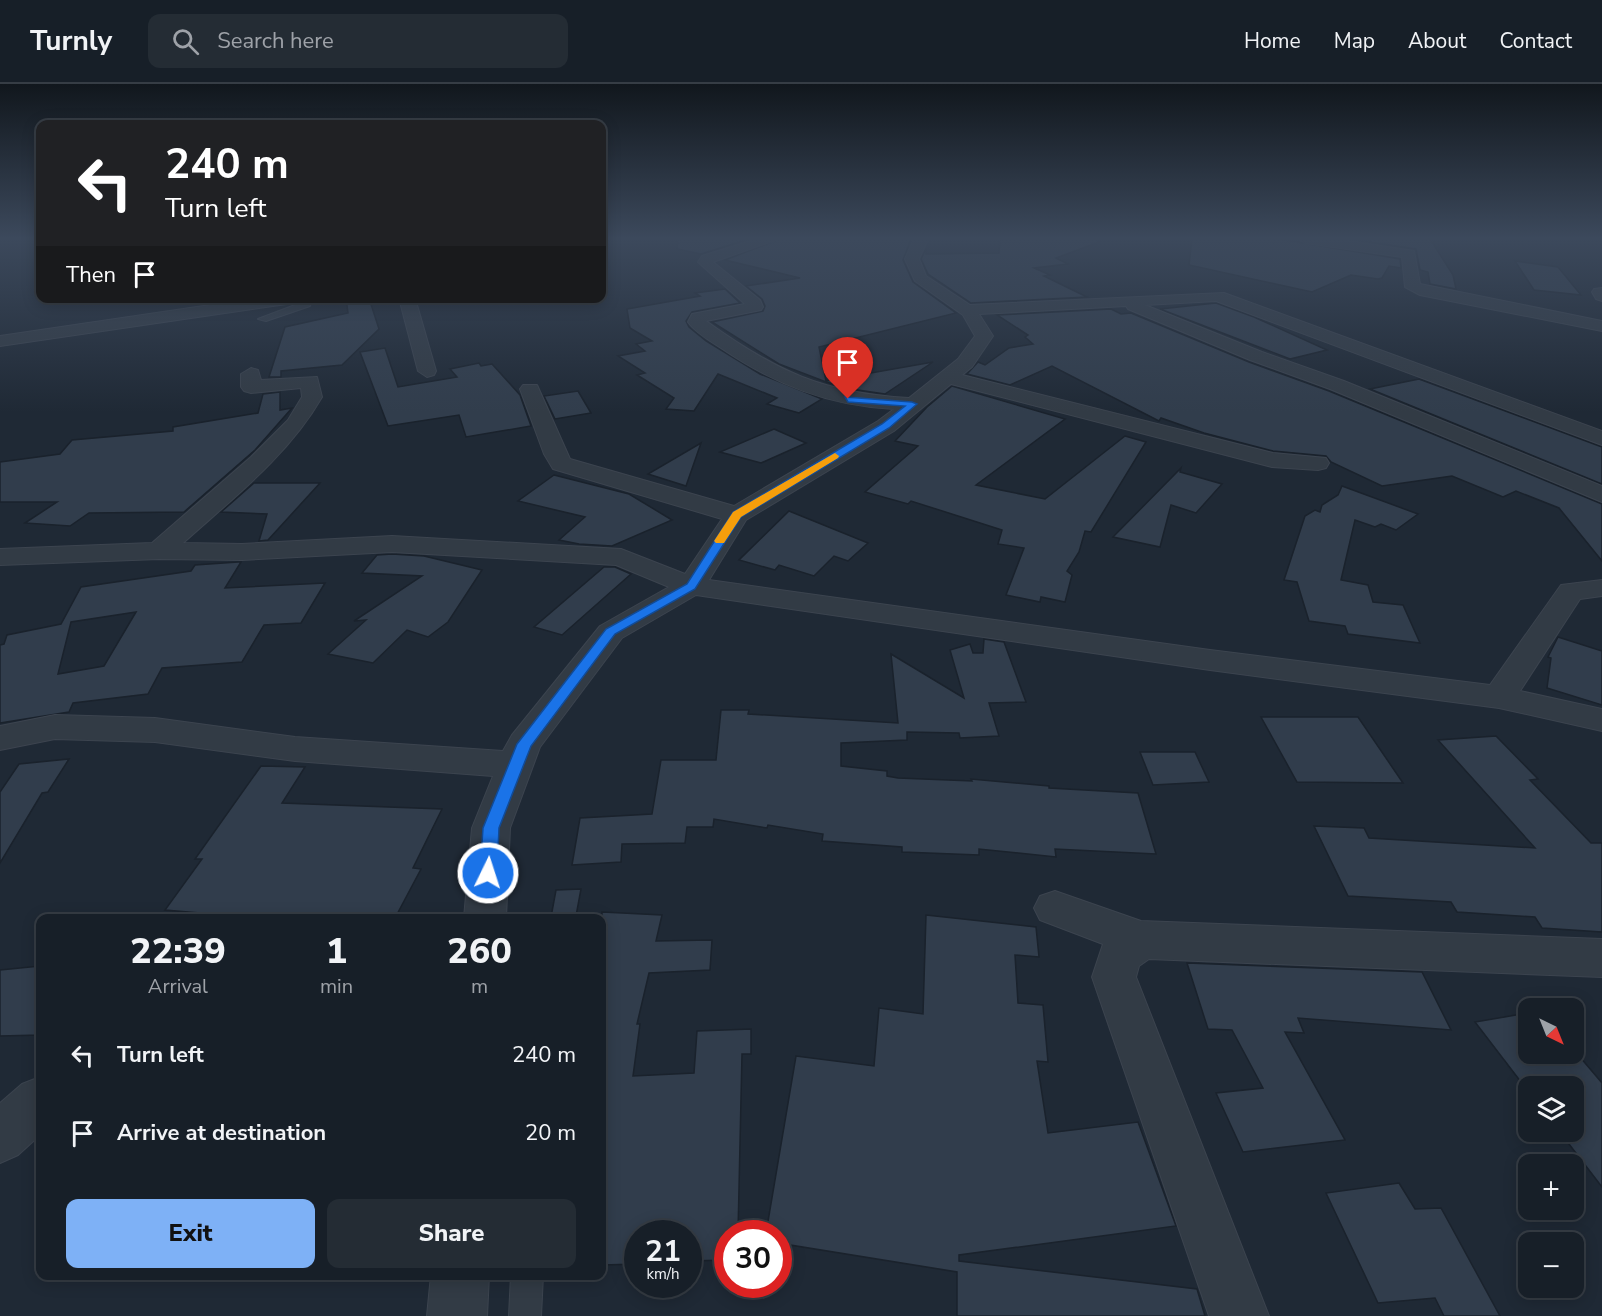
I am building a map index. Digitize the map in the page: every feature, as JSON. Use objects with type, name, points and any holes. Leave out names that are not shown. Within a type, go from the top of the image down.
[{"type":"street","points":[[746,296],[755,307],[698,318],[696,322],[747,359],[785,380],[848,399],[912,404]]},
{"type":"street","points":[[485,914],[491,828],[524,744],[610,632],[691,586],[737,515],[886,426],[965,363],[984,336],[967,310],[947,296]]},
{"type":"street","points":[[967,310],[1127,303],[1212,296]]},
{"type":"street","points":[[1219,296],[1602,438]]},
{"type":"street","points":[[1449,296],[1602,326]]},
{"type":"street","points":[[0,342],[261,303]]},
{"type":"street","points":[[408,303],[427,371]]},
{"type":"street","points":[[1127,303],[1602,495]]},
{"type":"street","points":[[159,551],[259,462],[296,424],[312,397],[310,381],[251,387],[251,374]]},
{"type":"street","points":[[947,377],[1125,420],[1272,460],[1318,463]]},
{"type":"street","points":[[530,389],[561,464],[737,515]]},
{"type":"street","points":[[0,557],[159,551],[242,552],[392,544],[621,557],[691,586],[1221,662],[1499,698],[1602,720]]},
{"type":"street","points":[[1499,698],[1571,591],[1602,588]]},
{"type":"street","points":[[0,738],[55,727],[155,730],[295,749],[516,765]]},
{"type":"street","points":[[1055,908],[1141,940],[1602,958]]},
{"type":"street","points":[[1141,940],[1119,956],[1114,977],[1239,1316]]},
{"type":"street","points":[[0,1137],[36,1106]]},
{"type":"street","points":[[0,1142],[36,1128]]},
{"type":"street","points":[[457,1316],[460,1280]]},
{"type":"lane","points":[[263,319],[292,311],[307,303]]},
{"type":"lane","points":[[525,1316],[527,1280]]},
{"type":"building","points":[[697,296],[733,296],[740,303],[692,312],[686,321],[689,327],[706,341],[760,374],[822,399],[799,413],[767,404],[777,398],[718,374],[694,411],[666,409],[674,398],[637,375],[645,373],[618,356],[645,351],[636,344],[652,341],[630,328],[627,309]]},
{"type":"building","points":[[759,296],[933,296],[956,313],[819,347],[826,381],[933,362],[885,394],[851,389],[826,382],[779,364],[712,322],[763,311],[765,306]]},
{"type":"building","points":[[961,296],[1087,297],[971,303]]},
{"type":"building","points":[[347,303],[371,303],[379,329],[342,365],[281,371],[281,377],[269,377],[285,327],[348,313]]},
{"type":"building","points":[[1216,303],[1254,317],[1327,350],[1290,359],[1160,309]]},
{"type":"building","points":[[1111,309],[1121,314],[1131,313],[1249,362],[1329,391],[1602,504],[1602,561],[1559,508],[1516,491],[1503,497],[1452,476],[1382,486],[1331,462],[1326,456],[1273,451],[1204,433],[1161,418],[1159,421],[1052,366],[1010,385],[967,374],[978,362],[985,365],[1009,348],[1033,344],[1025,337],[1028,335],[997,315]]},
{"type":"building","points":[[385,348],[398,387],[457,377],[450,369],[479,363],[481,366],[492,364],[520,395],[531,426],[466,437],[459,415],[388,426],[360,352]]},
{"type":"building","points":[[1419,379],[1602,447],[1602,484],[1370,389]]},
{"type":"building","points":[[952,386],[1065,419],[976,485],[1045,499],[1125,436],[1146,442],[1091,532],[1085,531],[1079,552],[1067,571],[1072,575],[1065,602],[1041,597],[1040,602],[1006,595],[1024,548],[998,544],[1002,530],[911,501],[908,504],[865,492],[918,446],[895,441],[927,407]]},
{"type":"building","points":[[578,391],[591,413],[555,419],[544,396]]},
{"type":"building","points":[[280,392],[280,410],[292,408],[255,450],[184,512],[89,513],[70,526],[25,523],[57,502],[0,502],[0,462],[60,454],[72,440],[173,431],[173,427],[258,413],[263,394]]},
{"type":"building","points":[[774,429],[806,443],[761,463],[720,452]]},
{"type":"building","points":[[701,443],[686,486],[648,474]]},
{"type":"building","points":[[1181,468],[1180,472],[1222,484],[1196,513],[1171,505],[1160,547],[1113,537]]},
{"type":"building","points":[[554,475],[629,494],[672,520],[612,546],[559,540],[585,517],[518,501]]},
{"type":"building","points":[[254,483],[320,483],[268,540],[259,541],[267,514],[221,512]]},
{"type":"building","points":[[1342,486],[1418,514],[1396,530],[1381,524],[1375,527],[1355,520],[1341,580],[1368,585],[1373,602],[1403,605],[1420,643],[1348,634],[1345,626],[1309,621],[1297,582],[1284,580],[1305,516],[1315,510],[1320,512],[1322,505],[1338,495]]},
{"type":"building","points":[[789,511],[868,543],[848,561],[834,556],[814,576],[779,565],[775,570],[739,560]]},
{"type":"building","points":[[377,555],[424,556],[482,570],[448,622],[428,637],[407,630],[373,663],[328,654],[366,620],[354,621],[422,576],[362,573]]},
{"type":"building","points":[[241,562],[225,588],[325,583],[301,623],[264,625],[242,662],[162,668],[148,694],[73,703],[69,712],[0,723],[0,645],[4,644],[7,635],[61,624],[81,587],[191,571],[195,565]],"holes":[[[136,612],[104,666],[58,674],[71,622]]]},
{"type":"building","points":[[604,567],[615,567],[631,574],[562,635],[534,627]]},
{"type":"building","points":[[1558,637],[1602,651],[1602,705],[1547,688],[1551,658],[1548,657]]},
{"type":"building","points":[[984,639],[1004,642],[1026,702],[989,703],[999,736],[960,738],[959,733],[907,732],[907,740],[841,743],[841,766],[887,771],[887,776],[898,778],[972,781],[971,779],[1049,786],[1049,788],[1138,793],[1156,854],[1055,849],[1056,857],[979,849],[979,855],[902,852],[902,847],[822,841],[823,834],[714,819],[713,827],[687,827],[685,843],[622,844],[621,862],[572,865],[580,818],[652,814],[661,760],[716,760],[721,710],[749,710],[748,714],[898,723],[891,654],[964,698],[950,650],[970,644],[973,653],[983,653]]},
{"type":"building","points":[[1261,717],[1358,717],[1403,783],[1297,782]]},
{"type":"building","points":[[1496,736],[1538,779],[1530,780],[1591,843],[1602,843],[1602,932],[1542,928],[1535,917],[1457,912],[1451,902],[1348,896],[1314,826],[1364,828],[1369,838],[1535,848],[1438,740]]},
{"type":"building","points":[[1140,752],[1195,752],[1209,782],[1153,785]]},
{"type":"building","points":[[69,759],[48,792],[42,793],[0,863],[0,792],[19,764]]},
{"type":"building","points":[[261,766],[305,767],[282,803],[442,809],[413,868],[421,869],[397,914],[212,914],[165,910],[202,859],[195,859]]},
{"type":"building","points":[[581,889],[576,914],[552,914],[556,890]]},
{"type":"building","points":[[602,912],[662,915],[656,941],[712,940],[710,970],[649,973],[637,1024],[640,1024],[633,1076],[694,1073],[697,1031],[751,1029],[751,1054],[742,1054],[738,1220],[714,1220],[714,1260],[702,1261],[702,1220],[624,1220],[624,1264],[606,1265],[606,914]]},
{"type":"building","points":[[926,915],[1036,927],[1039,957],[1015,955],[1018,1003],[1043,1005],[1048,1062],[1037,1061],[1048,1133],[1138,1122],[1176,1226],[959,1255],[959,1261],[1197,1289],[1205,1316],[957,1316],[957,1272],[792,1245],[792,1220],[768,1220],[796,1056],[874,1066],[879,1008],[923,1014]]},
{"type":"building","points":[[1187,963],[1422,972],[1451,1030],[1298,1018],[1304,1033],[1285,1032],[1345,1140],[1243,1152],[1216,1093],[1263,1088],[1232,1030],[1208,1029]]},
{"type":"building","points":[[36,966],[36,1035],[0,1036],[0,970]]},
{"type":"building","points":[[1518,1015],[1518,1064],[1584,1064],[1584,1062],[1602,1083],[1602,1187],[1584,1164],[1584,1154],[1577,1154],[1567,1142],[1584,1142],[1584,1076],[1518,1076],[1518,1078],[1475,1022]]},
{"type":"building","points":[[1399,1183],[1415,1209],[1441,1208],[1500,1316],[1444,1316],[1435,1298],[1378,1303],[1326,1193]]},
{"type":"slow traffic","points":[[720,541],[737,515],[835,456]]},
{"type":"route","points":[[488,873],[491,828],[524,744],[610,632],[691,586],[737,515],[886,426],[912,404],[888,404],[848,399]]}]
